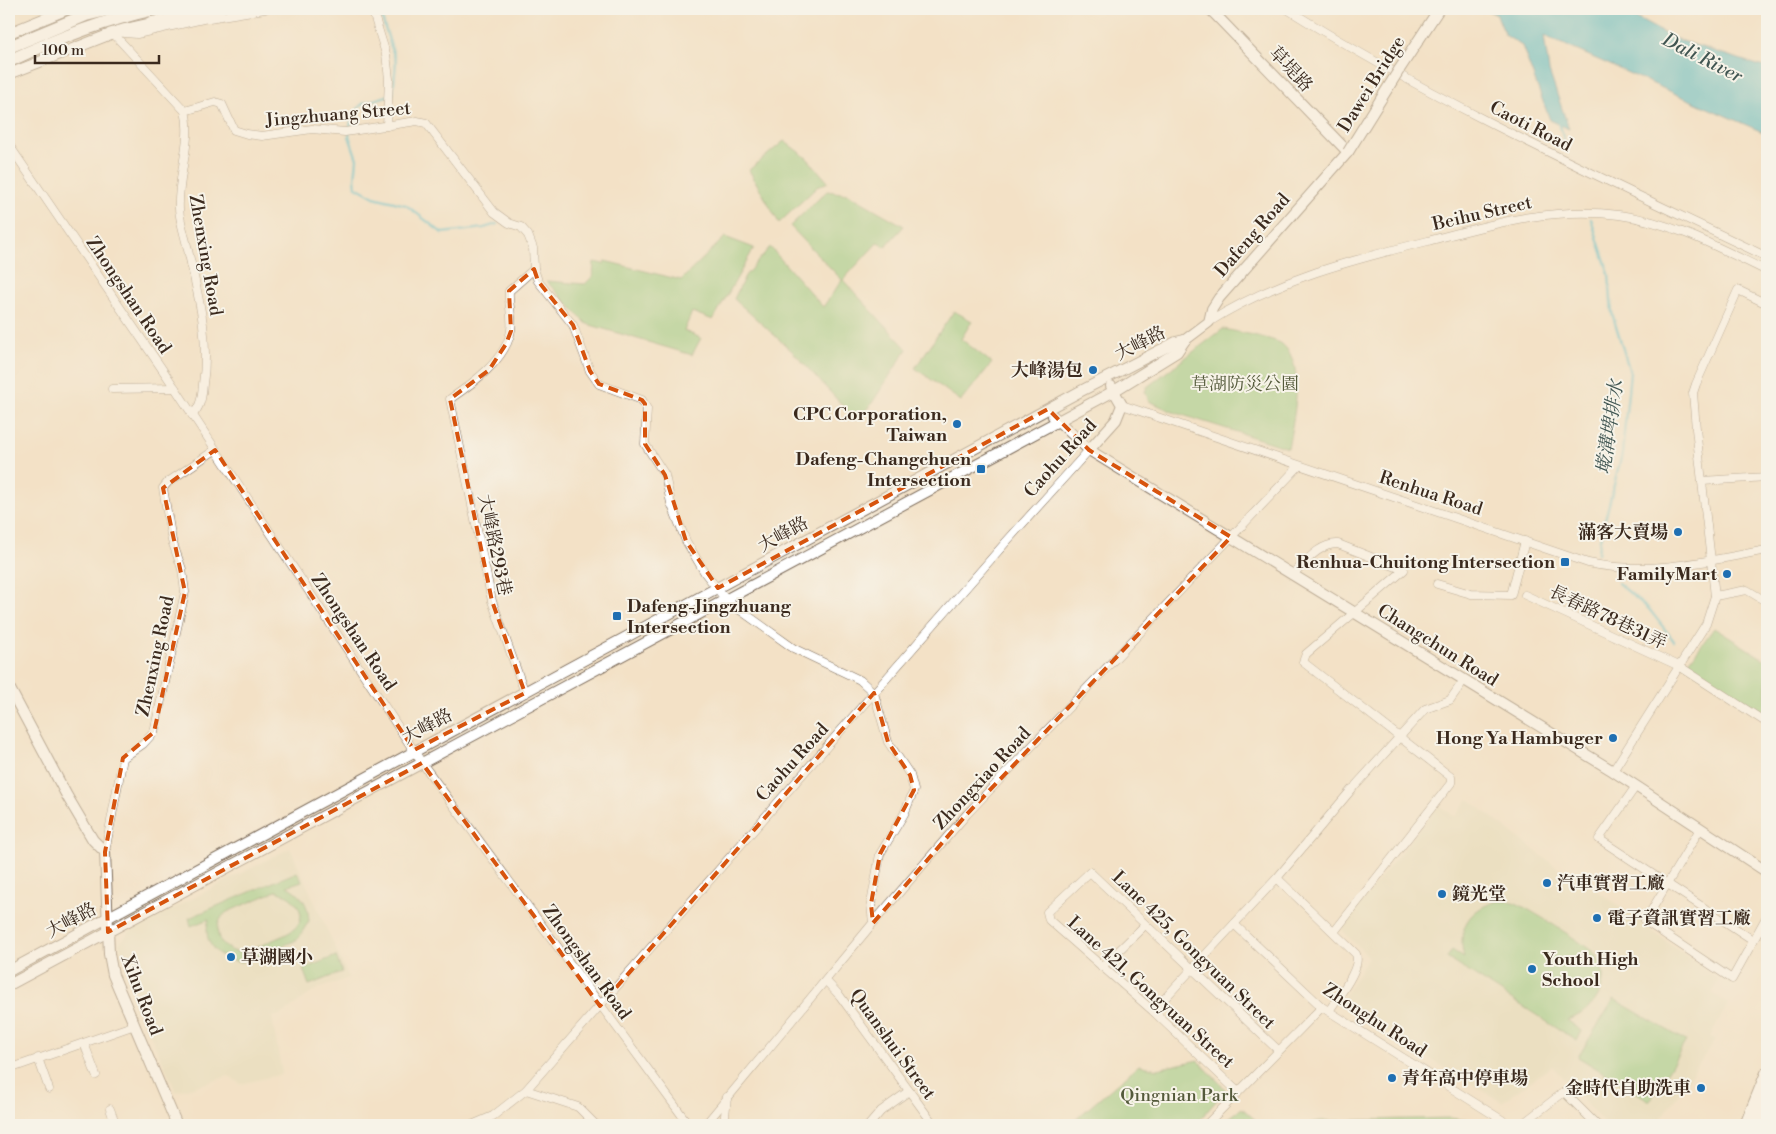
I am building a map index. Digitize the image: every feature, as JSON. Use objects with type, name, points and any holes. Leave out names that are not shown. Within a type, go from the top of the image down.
[{"type":"main road","points":[[9,46],[78,18],[110,9]]},
{"type":"main road","points":[[9,61],[46,44],[155,9]]},
{"type":"main road","points":[[114,33],[219,9]]},
{"type":"main road","points":[[1746,1125],[1767,1073]]},
{"type":"main road","points":[[1758,1125],[1767,1102]]},
{"type":"street","points":[[9,33],[68,9]]},
{"type":"street","points":[[101,9],[114,33],[185,111]]},
{"type":"street","points":[[114,33],[122,23],[170,9]]},
{"type":"street","points":[[9,74],[114,33],[137,34],[203,19],[265,9]]},
{"type":"street","points":[[372,9],[386,54],[388,79],[387,126]]},
{"type":"street","name":"草堤路","points":[[1210,9],[1348,152]]},
{"type":"street","name":"Caoti Road","points":[[1287,9],[1372,60],[1564,160],[1767,256]]},
{"type":"street","name":"Dawei Bridge","points":[[1348,152],[1439,9]]},
{"type":"street","name":"Jingzhuang Street","points":[[185,111],[215,102],[222,104],[234,130],[253,136],[312,129],[345,132],[417,121],[426,123],[494,212],[509,223],[521,227],[528,234],[533,248],[534,269],[538,281],[573,325],[590,371],[599,384],[642,400],[645,404],[648,427],[645,444],[665,475],[671,503],[686,541],[705,573],[726,600],[793,648],[860,680],[874,693]]},
{"type":"street","name":"Zhenxing Road","points":[[185,111],[189,124],[179,186],[179,210],[202,310],[206,346],[206,370],[199,409],[192,415]]},
{"type":"street","name":"Zhongshan Road","points":[[9,145],[175,388],[422,763],[689,1125]]},
{"type":"street","name":"Dafeng Road","points":[[1209,322],[1212,309],[1219,298],[1348,152]]},
{"type":"street","name":"Beihu Street","points":[[1209,322],[1264,292],[1314,272],[1502,222],[1549,213],[1592,212],[1657,222],[1704,240],[1767,271]]},
{"type":"street","name":"大峰路293巷","points":[[525,693],[492,602],[450,400],[489,370],[506,344],[511,331],[509,291],[534,269]]},
{"type":"street","points":[[1613,771],[1706,624],[1715,596],[1693,393],[1738,290],[1767,304]]},
{"type":"street","points":[[1184,340],[1209,322]]},
{"type":"street","name":"大峰路","points":[[9,971],[414,750],[525,693],[1048,409],[1176,342],[1184,340]]},
{"type":"street","name":"大峰路","points":[[9,985],[1114,391],[1177,352],[1184,340]]},
{"type":"street","points":[[1107,378],[1122,405]]},
{"type":"street","points":[[112,389],[175,388]]},
{"type":"street","name":"Caohu Road","points":[[472,1125],[493,1116],[526,1090],[1012,534],[1116,420],[1122,405]]},
{"type":"street","name":"Renhua Road","points":[[1122,405],[1588,563],[1620,569],[1653,569],[1767,550]]},
{"type":"street","name":"Changchun Road","points":[[1048,409],[1056,421],[1089,450],[1613,771],[1700,830],[1767,872]]},
{"type":"street","name":"Zhenxing Road","points":[[105,852],[123,758],[143,744],[154,732],[171,648],[183,608],[185,592],[182,569],[172,541],[163,488],[168,482],[215,450]]},
{"type":"street","name":"Zhongxiao Road","points":[[704,1125],[826,981],[872,923],[967,814],[1299,466]]},
{"type":"street","points":[[1702,481],[1767,477]]},
{"type":"street","points":[[1437,584],[1471,594],[1511,595],[1525,541]]},
{"type":"street","points":[[1292,576],[1321,548],[1330,544],[1338,544],[1404,570],[1306,654],[1303,662],[1452,777],[1451,783],[1334,932]]},
{"type":"street","points":[[1715,596],[1747,590],[1767,602]]},
{"type":"street","name":"長春路78巷31弄","points":[[1511,595],[1523,595],[1679,666],[1766,722]]},
{"type":"street","points":[[1153,1011],[1277,878],[1354,787],[1425,709],[1450,700],[1464,680]]},
{"type":"street","points":[[9,687],[67,796],[93,840],[105,852]]},
{"type":"street","points":[[872,923],[871,904],[880,854],[904,814],[914,790],[910,775],[888,742],[874,693]]},
{"type":"street","points":[[1636,786],[1599,839],[1753,940]]},
{"type":"street","points":[[1700,830],[1645,921],[1732,980],[1767,916]]},
{"type":"street","name":"Xihu Road","points":[[105,852],[108,954],[113,975],[175,1125]]},
{"type":"street","name":"Lane 425, Gongyuan Street","points":[[1090,872],[1278,1050]]},
{"type":"street","name":"Lane 421, Gongyuan Street","points":[[1090,872],[1047,912],[1048,920],[1153,1011],[1238,1092]]},
{"type":"street","points":[[1206,1125],[1278,1050],[1326,1009],[1358,963],[1353,948],[1277,878]]},
{"type":"street","name":"Zhonghu Road","points":[[1234,924],[1326,1009],[1510,1125]]},
{"type":"street","points":[[1102,967],[1145,925]]},
{"type":"street","name":"Quanshui Street","points":[[826,981],[934,1125]]},
{"type":"street","points":[[9,1069],[135,1025]]},
{"type":"street","points":[[84,1043],[96,1075]]},
{"type":"street","points":[[38,1058],[49,1088]]},
{"type":"street","points":[[526,1090],[578,1107],[596,1125]]},
{"type":"street","points":[[869,1125],[881,1111],[909,1092]]},
{"type":"street","points":[[1521,1125],[1564,1092],[1596,1125]]},
{"type":"street","points":[[724,1125],[727,1098]]},
{"type":"street","points":[[110,1109],[116,1125]]},
{"type":"highlighted area","points":[[534,269],[538,281],[573,325],[590,371],[599,384],[642,400],[645,404],[645,444],[665,475],[686,541],[718,588],[1048,409],[1089,450],[1231,537],[967,814],[873,923],[871,904],[880,854],[914,790],[910,775],[888,742],[874,693],[600,1006],[422,763],[108,932],[105,852],[123,758],[154,732],[185,592],[163,488],[215,450],[414,750],[525,693],[492,601],[450,399],[489,370],[506,344],[511,331],[509,291]]},
{"type":"shaded area","name":"Youth High School","points":[[1468,799],[1569,877],[1572,872],[1719,980],[1712,993],[1728,1004],[1710,1037],[1715,1040],[1657,1125],[1606,1125],[1552,1066],[1502,1102],[1339,1004],[1369,957],[1344,932],[1342,927],[1438,805],[1455,817]]},
{"type":"shaded area","name":"草湖國小","points":[[290,848],[349,978],[317,989],[280,1015],[272,1017],[282,1074],[241,1084],[229,1076],[176,1092],[150,1034],[119,944],[130,931]]},
{"type":"green space","points":[[784,141],[807,158],[828,182],[817,187],[779,223],[749,170]]},
{"type":"green space","points":[[827,191],[848,194],[904,226],[885,247],[878,242],[843,280],[907,349],[872,403],[857,421],[792,351],[734,299],[745,276],[770,247],[823,307],[842,280],[790,226]]},
{"type":"green space","points":[[725,237],[754,248],[713,320],[692,312],[684,331],[701,338],[692,355],[587,324],[546,281],[585,284],[593,276],[594,262],[604,264],[605,261],[681,280]]},
{"type":"green space","points":[[954,311],[972,321],[961,339],[992,363],[961,401],[915,368]]},
{"type":"green space","name":"草湖防災公園","points":[[1223,329],[1278,342],[1290,353],[1294,365],[1296,393],[1288,448],[1173,412],[1149,401],[1145,392],[1147,387]]},
{"type":"green space","points":[[1714,628],[1767,661],[1767,716],[1694,669],[1689,662]]},
{"type":"green space","points":[[297,872],[302,881],[287,886],[297,893],[306,904],[309,921],[297,940],[242,962],[226,958],[214,949],[207,936],[209,919],[191,926],[189,918]],"holes":[[[276,891],[295,902],[301,914],[297,926],[290,932],[245,952],[236,952],[221,943],[218,935],[218,925],[227,912]]]},
{"type":"green space","points":[[1498,901],[1513,902],[1529,910],[1590,950],[1601,964],[1603,975],[1599,994],[1586,1010],[1567,1020],[1582,1031],[1577,1041],[1447,958],[1452,950],[1464,958],[1462,938],[1467,922],[1479,909]]},
{"type":"green space","points":[[336,956],[342,972],[309,985],[303,969]]},
{"type":"green space","points":[[1614,999],[1686,1041],[1650,1101],[1578,1057]]},
{"type":"green space","name":"Qingnian Park","points":[[1198,1060],[1226,1090],[1195,1125],[1069,1125],[1139,1065],[1157,1069]]},
{"type":"green space","points":[[1242,1108],[1261,1125],[1220,1125]]},
{"type":"green space","points":[[1450,1118],[1490,1123],[1492,1125],[1302,1125],[1320,1121]]},
{"type":"water","name":"Dali River","points":[[1484,9],[1620,9],[1673,38],[1767,68],[1767,134],[1544,36],[1549,71],[1569,129],[1550,120],[1522,46],[1505,35],[1497,15]]},
{"type":"waterway","points":[[379,9],[396,62],[393,94],[364,103],[359,107],[351,121],[349,136],[357,159],[356,187],[374,197],[406,205],[442,233],[484,228],[497,224]]},
{"type":"waterway","name":"墘溝埤排水","points":[[1559,122],[1564,140]]},
{"type":"waterway","name":"墘溝埤排水","points":[[1591,219],[1609,274],[1612,313],[1630,372],[1622,454],[1598,553]]},
{"type":"waterway","name":"墘溝埤排水","points":[[1618,583],[1649,609],[1674,641]]},
{"type":"place","name":"大峰湯包","points":[[1093,370]]},
{"type":"place","name":"CPC Corporation, Taiwan","points":[[957,424]]},
{"type":"place","name":"Dafeng-Changchuen Intersection","points":[[981,469]]},
{"type":"place","name":"滿客大賣場","points":[[1678,532]]},
{"type":"place","name":"Renhua-Chuitong Intersection","points":[[1565,562]]},
{"type":"place","name":"FamilyMart","points":[[1727,574]]},
{"type":"place","name":"Dafeng-Jingzhuang Intersection","points":[[617,616]]},
{"type":"place","name":"Hong Ya Hambuger","points":[[1613,738]]},
{"type":"place","name":"汽車實習工廠","points":[[1547,883]]},
{"type":"place","name":"鏡光堂","points":[[1442,894]]},
{"type":"place","name":"電子資訊實習工廠","points":[[1597,918]]},
{"type":"place","name":"草湖國小","points":[[231,957]]},
{"type":"place","name":"Youth High School","points":[[1532,969]]},
{"type":"place","name":"青年高中停車場","points":[[1392,1078]]},
{"type":"place","name":"金時代自助洗車","points":[[1701,1088]]}]
